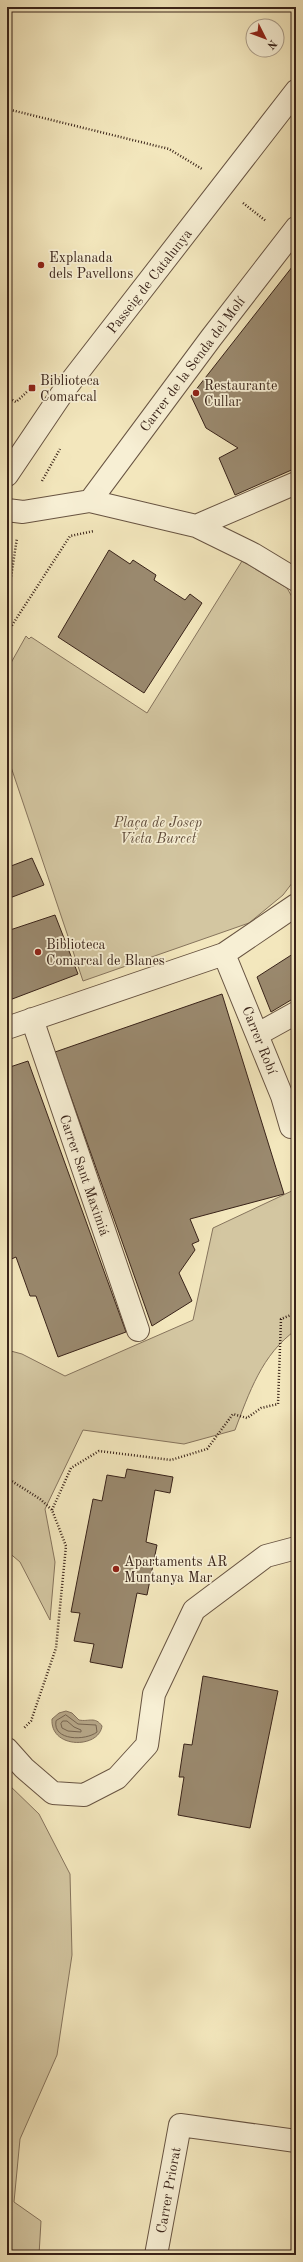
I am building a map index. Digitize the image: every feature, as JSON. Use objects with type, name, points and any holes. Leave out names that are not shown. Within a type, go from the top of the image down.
[{"type":"street","name":"Passeig de Catalunya","points":[[7,475],[65,389],[296,91]]},
{"type":"street","name":"Carrer de la Senda del Molí","points":[[90,501],[211,338],[296,228]]},
{"type":"street","points":[[196,526],[296,483]]},
{"type":"street","points":[[15,511],[90,501],[196,526],[253,554],[296,580]]},
{"type":"street","points":[[7,1028],[224,954],[296,905]]},
{"type":"street","name":"Carrer Robí","points":[[224,954],[258,1034],[289,1092],[291,1127]]},
{"type":"street","points":[[258,1034],[296,1013]]},
{"type":"street","name":"Carrer Sant Maximiá","points":[[32,1019],[138,1330]]},
{"type":"street","points":[[7,1749],[24,1768],[53,1792],[84,1795],[117,1778],[147,1745],[154,1694],[194,1610],[266,1556],[296,1548]]},
{"type":"street","name":"Carrer Priorat","points":[[156,2255],[180,2125],[296,2141]]},
{"type":"path","points":[[7,109],[169,149],[207,172],[223,186]]},
{"type":"path","points":[[237,206],[241,201],[266,221]]},
{"type":"path","points":[[7,397],[16,402],[32,388]]},
{"type":"path","points":[[7,603],[17,536],[15,511],[62,446]]},
{"type":"path","points":[[7,633],[70,536],[99,530]]},
{"type":"path","points":[[52,1510],[71,1468],[99,1451],[172,1460],[207,1449],[233,1414],[247,1418],[262,1408],[278,1404],[281,1319],[296,1313]]},
{"type":"path","points":[[7,1478],[40,1499],[52,1510],[66,1546],[56,1648],[31,1721],[22,1731]]},
{"type":"green space","name":"Plaça de Josep Vieta Burcet","points":[[242,561],[287,588],[296,604],[296,878],[283,895],[249,923],[83,981],[7,755],[7,670],[26,636],[29,639],[31,637],[147,713]]},
{"type":"green space","points":[[296,1189],[296,1330],[284,1340],[265,1362],[251,1388],[235,1430],[184,1444],[83,1430],[45,1509],[55,1562],[50,1620],[20,1562],[7,1551],[7,1350],[22,1354],[65,1376],[193,1320],[213,1228]]},
{"type":"green space","points":[[7,1783],[39,1814],[70,1874],[72,1955],[57,2055],[20,2139],[14,2202],[41,2221],[39,2255],[7,2255]]},
{"type":"water","points":[[66,1711],[72,1713],[79,1720],[97,1721],[102,1726],[99,1734],[93,1739],[84,1742],[66,1740],[59,1736],[53,1729],[52,1719],[59,1713]]},
{"type":"building","points":[[296,262],[296,468],[235,495],[219,458],[238,448],[206,428],[191,396]]},
{"type":"building","points":[[109,550],[130,564],[133,560],[156,575],[154,580],[185,600],[190,594],[202,603],[144,693],[58,637]]},
{"type":"building","points":[[7,854],[11,866],[32,858],[44,885],[7,899]]},
{"type":"building","name":"Biblioteca Comarcal de Blanes","points":[[55,915],[78,974],[7,1001],[7,931]]},
{"type":"building","points":[[296,952],[296,997],[271,1012],[257,977]]},
{"type":"building","points":[[222,994],[284,1194],[190,1219],[199,1241],[192,1244],[195,1250],[179,1273],[192,1301],[152,1326],[55,1052]]},
{"type":"building","points":[[28,1061],[126,1332],[58,1357],[36,1296],[30,1296],[16,1257],[7,1261],[7,1068]]},
{"type":"building","name":"Apartaments AR Muntanya Mar","points":[[127,1469],[173,1477],[170,1493],[155,1490],[146,1542],[157,1545],[147,1595],[137,1593],[122,1668],[90,1662],[94,1644],[74,1641],[80,1613],[71,1612],[93,1499],[102,1501],[107,1475],[125,1478]]},
{"type":"building","points":[[203,1676],[278,1691],[250,1828],[178,1815],[184,1777],[179,1777],[184,1744],[192,1745]]},
{"type":"place","name":"Explanada dels Pavellons","points":[[41,265]]},
{"type":"place","name":"Biblioteca Comarcal","points":[[32,388]]},
{"type":"place","name":"Restaurante Cullar","points":[[196,393]]},
{"type":"place","name":"Biblioteca Comarcal de Blanes","points":[[38,952]]},
{"type":"place","name":"Apartaments AR Muntanya Mar","points":[[116,1569]]}]
